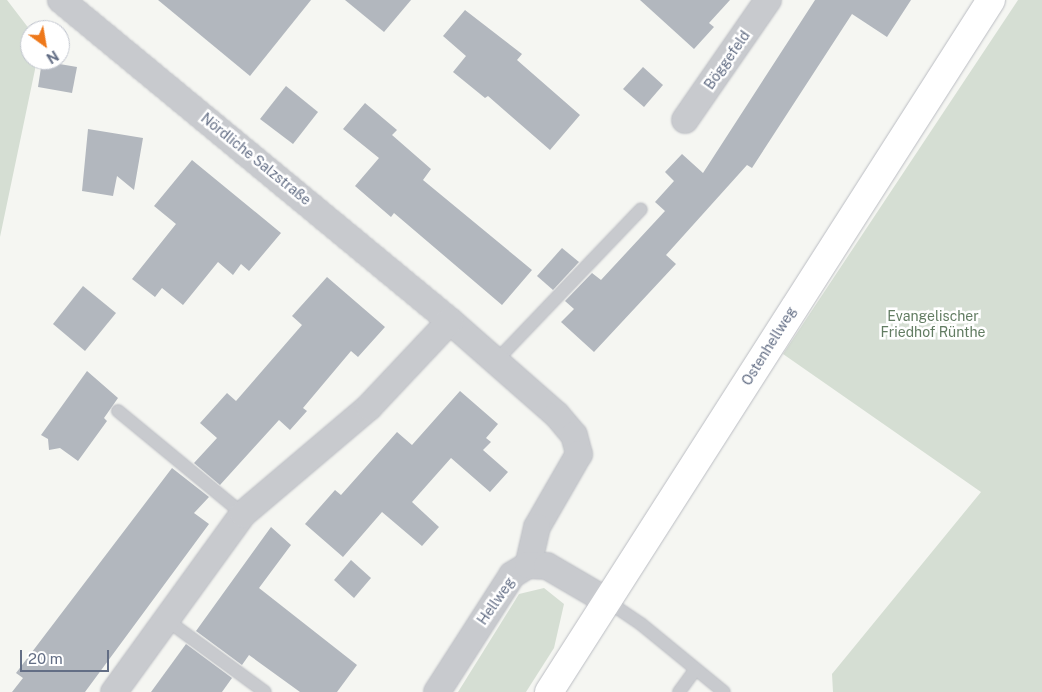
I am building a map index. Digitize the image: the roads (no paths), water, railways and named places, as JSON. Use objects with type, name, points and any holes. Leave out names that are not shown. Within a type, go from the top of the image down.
[{"type":"main road","name":"Ostenhellweg","points":[[549,692],[991,0]]},
{"type":"street","name":"Nördliche Salzstraße","points":[[61,0],[450,322],[557,415],[574,435],[579,454],[536,527],[528,565]]},
{"type":"street","name":"Böggefeld","points":[[685,120],[768,0]]},
{"type":"street","points":[[114,692],[168,621],[243,514],[369,407],[450,322]]},
{"type":"street","points":[[528,565],[547,566],[607,601]]},
{"type":"street","name":"Hellweg","points":[[436,692],[512,575],[528,565]]},
{"type":"lane","points":[[495,362],[641,209]]},
{"type":"lane","points":[[118,410],[243,514]]},
{"type":"lane","points":[[607,601],[641,624],[724,692]]},
{"type":"lane","points":[[168,621],[265,692]]},
{"type":"lane","points":[[679,692],[695,670]]},
{"type":"park label","name":"Evangelischer Friedhof Rünthe","points":[[933,324]]}]
